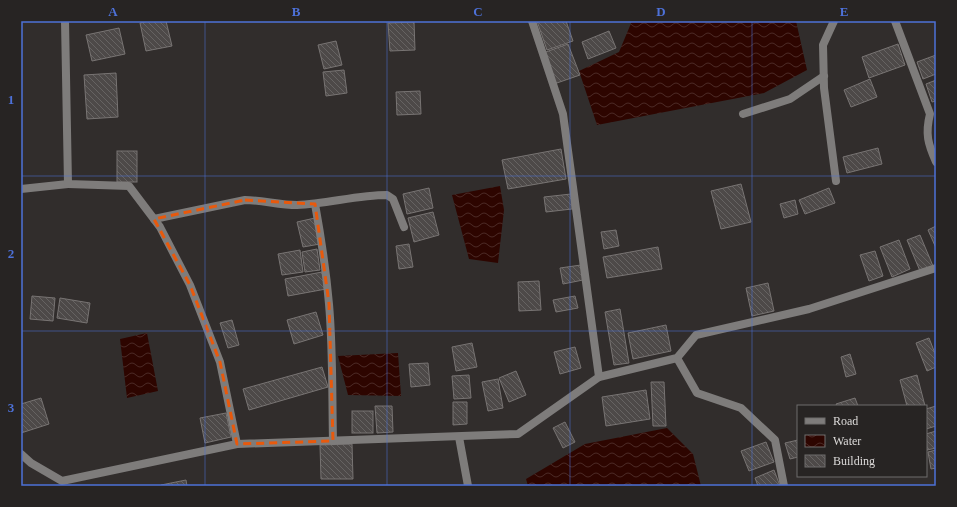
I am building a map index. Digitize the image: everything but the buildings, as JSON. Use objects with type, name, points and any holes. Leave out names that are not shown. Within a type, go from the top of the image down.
[{"type":"street","points":[[65,21],[68,184]]},
{"type":"street","points":[[532,21],[563,114],[598,377]]},
{"type":"street","points":[[834,21],[823,45],[824,76],[836,181]]},
{"type":"street","points":[[895,21],[930,114],[927,128],[929,146],[936,162]]},
{"type":"street","points":[[743,114],[790,99],[824,76]]},
{"type":"street","points":[[21,189],[68,184],[129,186],[160,227],[190,285],[220,362],[237,444]]},
{"type":"street","points":[[154,219],[245,200],[260,200],[288,205],[315,204],[387,195],[393,200],[404,227]]},
{"type":"street","points":[[315,204],[324,258],[329,303],[333,441]]},
{"type":"street","points":[[21,454],[31,463],[62,481],[237,444],[518,434],[598,377],[677,358],[696,336],[808,309],[936,268]]},
{"type":"street","points":[[677,358],[697,393],[741,408],[775,440],[784,486]]},
{"type":"street","points":[[459,436],[468,486]]},
{"type":"highlighted area","points":[[245,200],[315,204],[329,303],[333,441],[237,444],[220,362],[190,285],[154,219]]},
{"type":"water","points":[[632,21],[796,21],[807,70],[764,93],[597,125],[579,71],[619,52]]},
{"type":"water","points":[[500,186],[504,210],[498,263],[469,259],[452,195]]},
{"type":"water","points":[[147,333],[158,391],[127,398],[120,339]]},
{"type":"water","points":[[398,353],[401,396],[348,395],[338,356]]},
{"type":"water","points":[[667,428],[693,454],[701,486],[528,486],[526,479],[585,444]]}]
